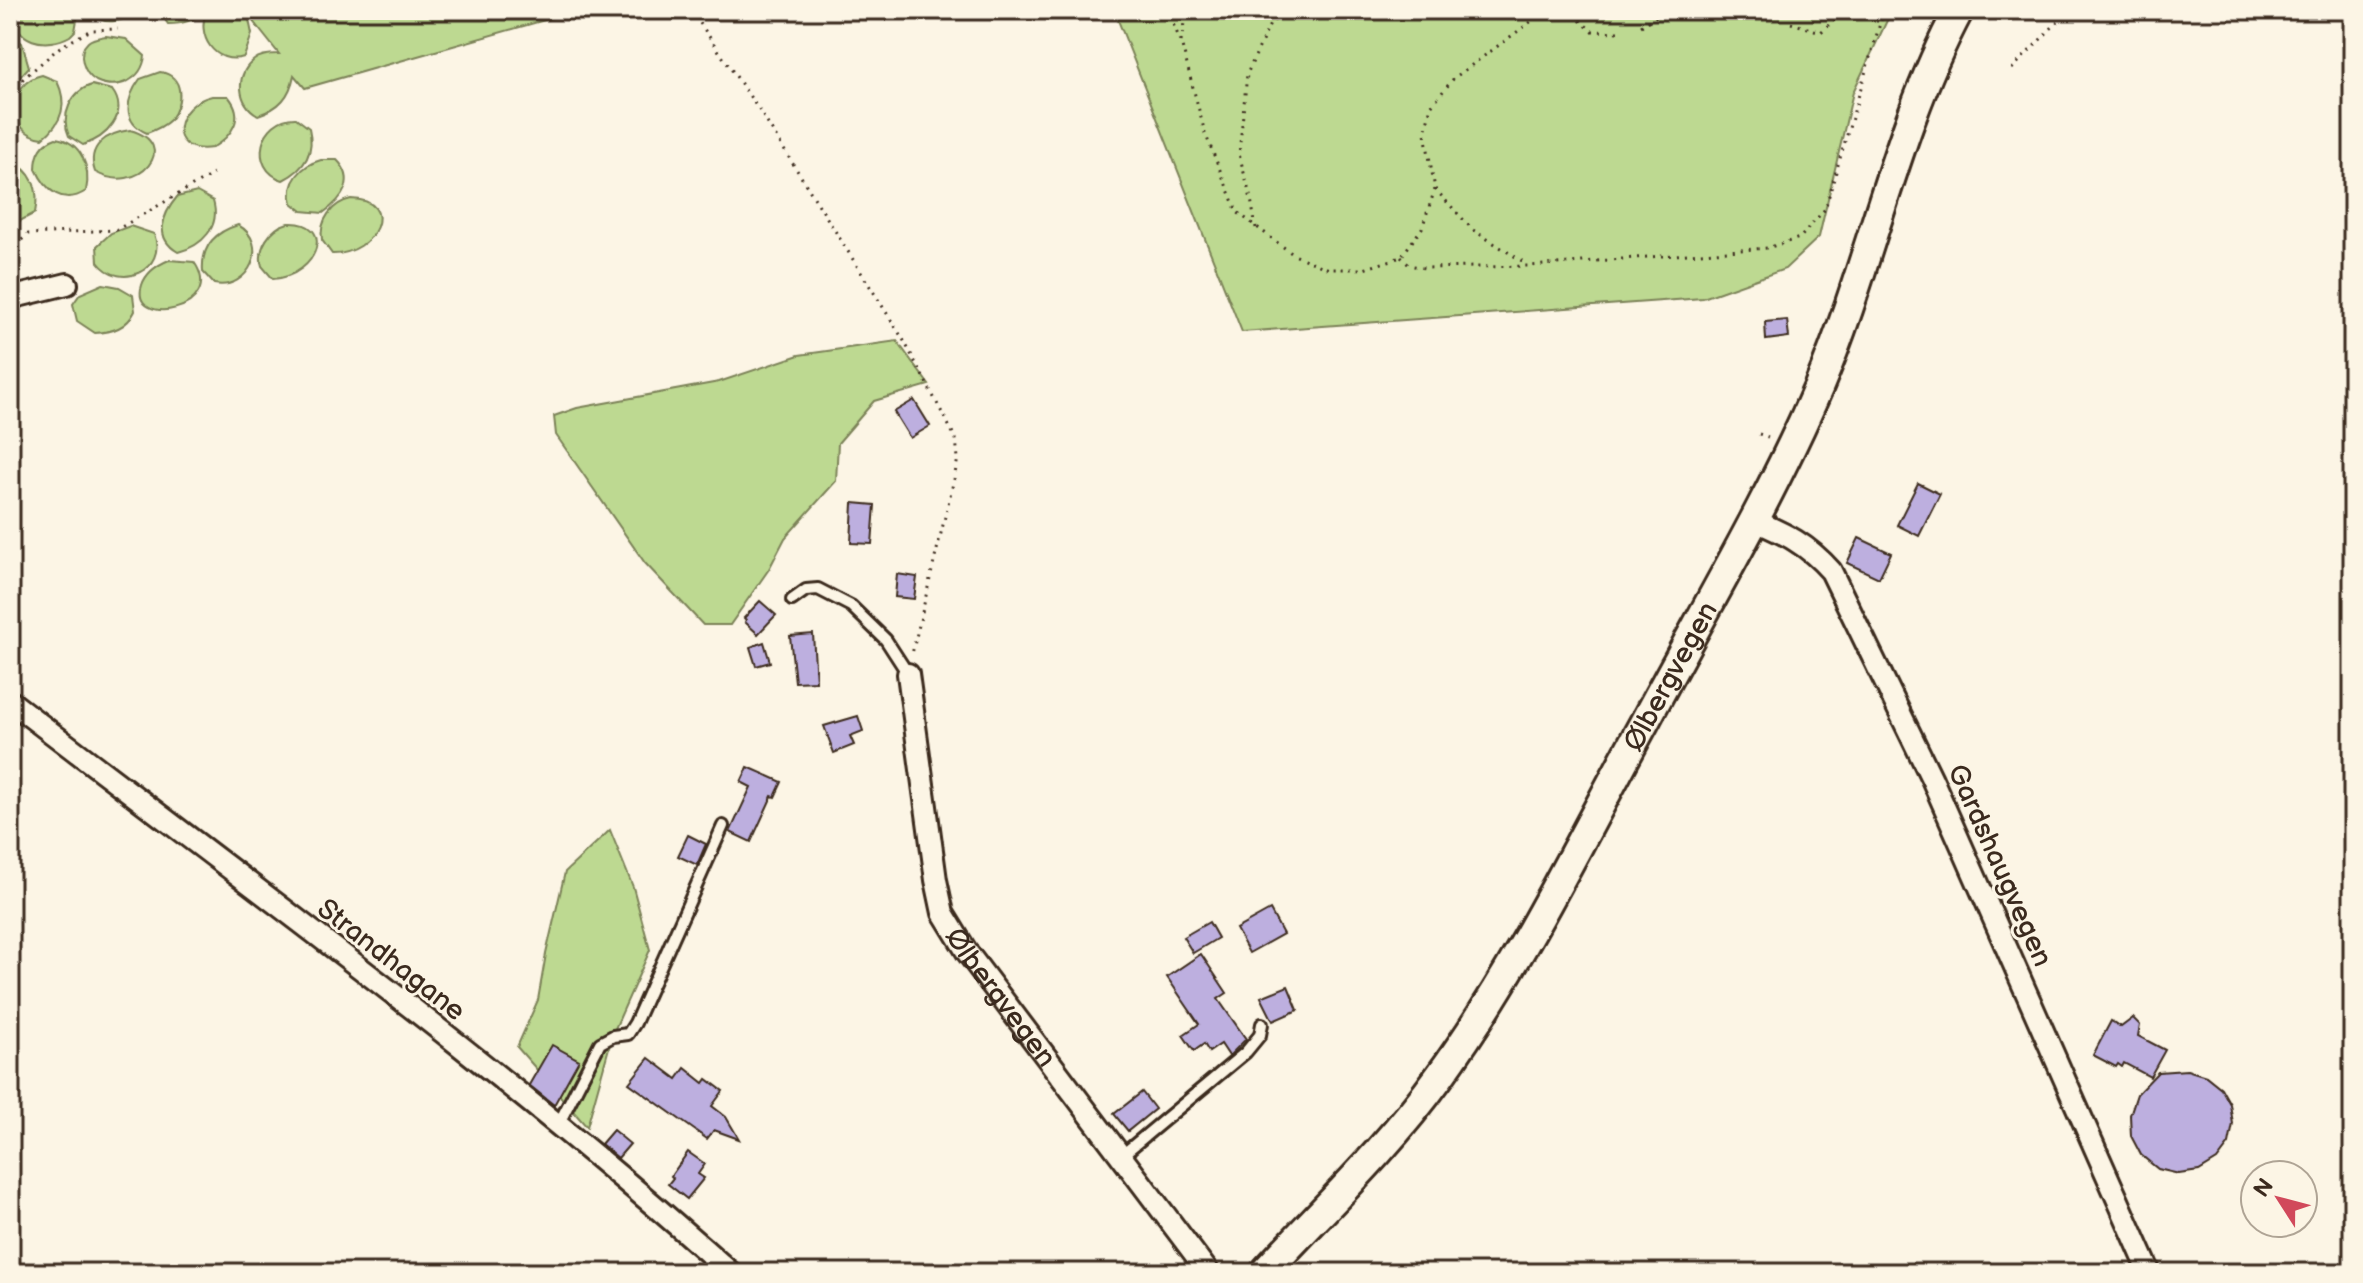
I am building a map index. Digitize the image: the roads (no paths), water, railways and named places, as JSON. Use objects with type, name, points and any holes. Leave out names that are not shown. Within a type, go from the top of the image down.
[{"type":"main road","name":"Ølbergvegen","points":[[1264,1273],[1391,1135],[1437,1080],[1481,1017],[1586,831],[1753,520],[1818,387],[1840,333],[1922,86],[1959,10]]},
{"type":"street","points":[[10,298],[67,284]]},
{"type":"street","name":"Gardshaugvegen","points":[[1753,520],[1793,536],[1831,571],[1932,779],[2150,1273]]},
{"type":"street","name":"Ølbergvegen","points":[[908,674],[943,913],[967,952],[1209,1273]]},
{"type":"street","name":"Strandhagane","points":[[10,701],[430,1023],[632,1184],[731,1273]]},
{"type":"lane","points":[[792,600],[806,590],[818,589],[851,606],[886,640],[908,674]]},
{"type":"lane","points":[[558,1125],[600,1043],[613,1036],[628,1034],[635,1023],[723,826]]},
{"type":"lane","points":[[1121,1156],[1246,1052],[1260,1035],[1262,1024]]}]
